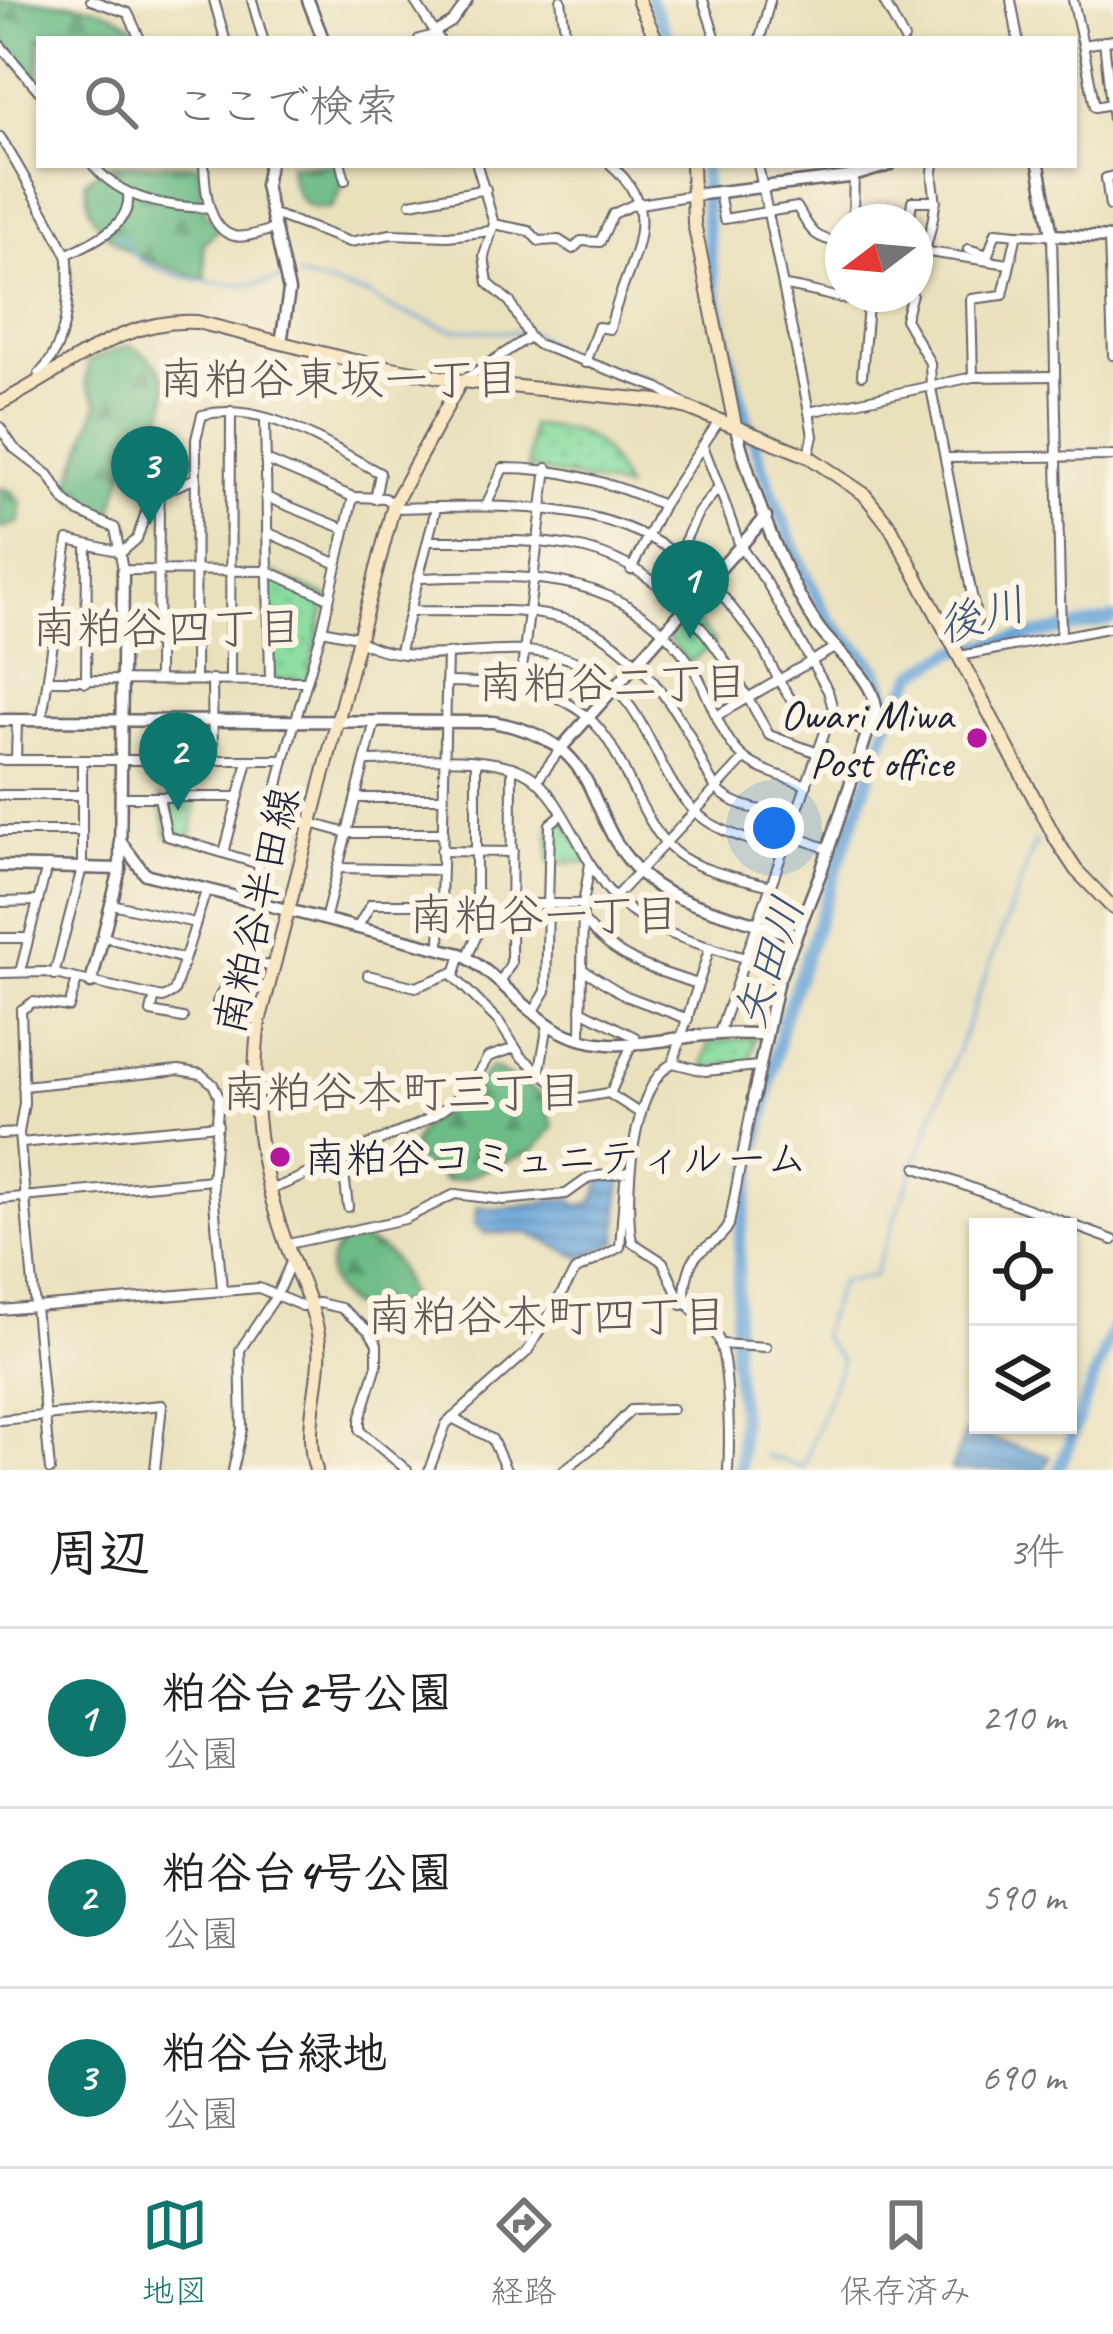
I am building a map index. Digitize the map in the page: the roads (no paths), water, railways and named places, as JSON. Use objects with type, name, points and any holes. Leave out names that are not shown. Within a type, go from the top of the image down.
[{"type":"main road","points":[[638,0],[655,36]]},
{"type":"main road","points":[[692,168],[698,244],[737,425]]},
{"type":"main road","points":[[0,403],[113,338],[145,325],[197,322],[461,381],[658,395],[808,456],[864,494],[891,528],[1058,841],[1076,870],[1113,908]]},
{"type":"main road","name":"南粕谷半田線","points":[[316,1470],[309,1425],[319,1346],[311,1304],[268,1190],[257,1136],[254,1079],[259,1022],[393,506],[461,381]]},
{"type":"street","points":[[91,0],[128,14],[139,36]]},
{"type":"street","points":[[214,0],[225,36]]},
{"type":"street","points":[[252,0],[262,36]]},
{"type":"street","points":[[308,0],[321,36]]},
{"type":"street","points":[[414,0],[437,35],[468,0]]},
{"type":"street","points":[[561,0],[566,36]]},
{"type":"street","points":[[703,0],[715,36]]},
{"type":"street","points":[[761,36],[770,0]]},
{"type":"street","points":[[883,0],[902,36]]},
{"type":"street","points":[[1011,0],[1017,36]]},
{"type":"street","points":[[1072,0],[1095,107],[1111,104]]},
{"type":"street","points":[[1083,45],[1108,40],[1113,119]]},
{"type":"street","points":[[0,45],[36,87]]},
{"type":"street","points":[[1077,76],[1088,74]]},
{"type":"street","points":[[0,137],[68,254],[66,322],[39,374],[41,380]]},
{"type":"street","points":[[97,168],[128,193],[156,203],[209,208]]},
{"type":"street","points":[[204,168],[209,208],[234,236],[276,222],[350,242],[391,234],[448,236],[492,227],[529,232],[539,241],[559,240],[576,249],[581,241],[600,242],[613,214],[639,203],[765,185],[821,171],[854,170],[853,204]]},
{"type":"street","points":[[265,168],[289,291],[281,343]]},
{"type":"street","points":[[342,168],[345,180]]},
{"type":"street","points":[[477,168],[492,227],[484,256],[488,283],[511,302],[529,337],[658,395]]},
{"type":"street","points":[[585,363],[598,327],[610,329],[640,239],[639,203],[633,186],[613,168]]},
{"type":"street","points":[[759,168],[809,412],[813,436],[808,456]]},
{"type":"street","points":[[933,168],[933,209]]},
{"type":"street","points":[[1040,168],[1052,235],[1061,637]]},
{"type":"street","points":[[1113,176],[1106,178],[1113,205]]},
{"type":"street","points":[[411,203],[486,189]]},
{"type":"street","points":[[68,254],[122,220],[130,207],[128,193]]},
{"type":"street","points":[[716,193],[724,219],[797,207],[804,226],[825,240]]},
{"type":"street","points":[[912,204],[936,201]]},
{"type":"street","points":[[968,250],[988,255],[996,232],[1111,238],[1113,356]]},
{"type":"street","points":[[973,377],[971,299],[1003,295],[1017,234]]},
{"type":"street","points":[[933,253],[1009,264]]},
{"type":"street","points":[[784,286],[825,291]]},
{"type":"street","points":[[862,375],[868,312]]},
{"type":"street","points":[[907,312],[905,320],[930,363],[977,622],[948,632]]},
{"type":"street","points":[[461,381],[529,337]]},
{"type":"street","points":[[809,412],[973,377],[1055,376]]},
{"type":"street","points":[[195,680],[196,424],[202,415],[231,411],[292,427],[380,472],[375,499]]},
{"type":"street","points":[[230,679],[231,411]]},
{"type":"street","points":[[265,418],[270,679]]},
{"type":"street","points":[[631,570],[663,505],[720,420]]},
{"type":"street","points":[[728,1470],[722,1344],[688,1303],[692,1262],[701,1250],[723,1237],[729,1225],[764,1034],[794,936],[869,733],[874,698],[815,623],[766,518],[737,425]]},
{"type":"street","points":[[0,427],[14,448],[49,475],[65,501],[115,528],[122,552],[120,869],[91,983]]},
{"type":"street","points":[[703,446],[740,546],[767,584],[832,702],[831,718],[719,1034]]},
{"type":"street","points":[[946,458],[1113,456]]},
{"type":"street","points":[[266,460],[353,497],[385,498],[393,506],[542,507],[608,520],[647,535],[709,582],[758,641],[800,708],[869,733]]},
{"type":"street","points":[[485,507],[503,468],[547,468],[606,481],[663,505]]},
{"type":"street","points":[[520,685],[547,468]]},
{"type":"street","points":[[122,552],[137,539],[145,507],[159,491],[196,478]]},
{"type":"street","points":[[678,555],[698,513],[719,487]]},
{"type":"street","points":[[158,680],[159,491]]},
{"type":"street","points":[[266,497],[345,529]]},
{"type":"street","points":[[250,902],[353,497]]},
{"type":"street","points":[[400,651],[436,508]]},
{"type":"street","points":[[537,781],[766,518]]},
{"type":"street","points":[[267,532],[335,563]]},
{"type":"street","points":[[42,718],[68,540],[122,552]]},
{"type":"street","points":[[428,541],[538,543],[588,550],[650,578],[720,648],[769,735],[818,753]]},
{"type":"street","points":[[86,682],[87,546]]},
{"type":"street","points":[[123,570],[267,571],[327,597]]},
{"type":"street","points":[[418,578],[534,578],[574,582],[608,594],[665,634],[692,666],[744,759],[807,785]]},
{"type":"street","points":[[410,611],[555,616],[601,634],[670,703],[716,788],[738,802],[795,818]]},
{"type":"street","points":[[960,656],[1113,627]]},
{"type":"street","points":[[322,630],[357,638],[377,651],[525,651],[571,660],[616,687],[697,813],[715,826],[783,852]]},
{"type":"street","points":[[718,715],[836,647]]},
{"type":"street","points":[[440,948],[447,653]]},
{"type":"street","points":[[48,680],[307,681]]},
{"type":"street","points":[[212,680],[213,760]]},
{"type":"street","points":[[446,682],[520,685],[546,692],[589,718],[604,734],[667,844],[696,864],[771,886]]},
{"type":"street","points":[[0,720],[493,722],[524,728],[562,747],[620,844],[660,888],[794,936]]},
{"type":"street","points":[[16,760],[17,720]]},
{"type":"street","points":[[325,920],[375,721]]},
{"type":"street","points":[[616,897],[744,759]]},
{"type":"street","points":[[0,760],[284,760]]},
{"type":"street","points":[[54,975],[82,868],[82,760]]},
{"type":"street","points":[[224,853],[248,761]]},
{"type":"street","points":[[365,761],[512,767],[537,781],[616,897],[668,935],[745,958]]},
{"type":"street","points":[[476,763],[476,938],[454,977],[499,1022],[515,1048],[567,1095],[610,1094],[640,1114]]},
{"type":"street","points":[[501,981],[511,963],[512,767]]},
{"type":"street","points":[[0,795],[82,795]]},
{"type":"street","points":[[121,796],[237,796]]},
{"type":"street","points":[[159,797],[167,836],[259,864]]},
{"type":"street","points":[[357,798],[441,798]]},
{"type":"street","points":[[271,812],[347,833],[442,833]]},
{"type":"street","points":[[534,1010],[546,991],[550,824],[561,814]]},
{"type":"street","points":[[0,831],[82,831]]},
{"type":"street","points":[[789,834],[828,848]]},
{"type":"street","points":[[120,841],[145,874],[464,956],[501,981],[548,1024],[598,1045],[764,1034]]},
{"type":"street","points":[[441,851],[513,852]]},
{"type":"street","points":[[580,1038],[583,920],[590,862]]},
{"type":"street","points":[[0,866],[120,869]]},
{"type":"street","points":[[0,984],[16,973],[47,866]]},
{"type":"street","points":[[338,868],[441,870]]},
{"type":"street","points":[[117,888],[145,874]]},
{"type":"street","points":[[0,974],[54,975],[163,998],[174,992],[206,891]]},
{"type":"street","points":[[0,902],[38,901]]},
{"type":"street","points":[[112,904],[195,923]]},
{"type":"street","points":[[357,928],[371,904],[440,904]]},
{"type":"street","points":[[512,904],[584,904]]},
{"type":"street","points":[[583,920],[603,944],[624,956],[698,984]]},
{"type":"street","points":[[104,937],[184,959]]},
{"type":"street","points":[[0,938],[29,938]]},
{"type":"street","points":[[688,1303],[682,1305],[660,1258],[632,1242],[629,1173],[640,1114],[652,1081],[673,1064],[710,947]]},
{"type":"street","points":[[217,1003],[231,961],[272,966]]},
{"type":"street","points":[[582,969],[626,997],[688,1018]]},
{"type":"street","points":[[368,975],[416,987],[456,971]]},
{"type":"street","points":[[50,1470],[20,1138],[21,1010],[33,1002],[69,1007],[77,980]]},
{"type":"street","points":[[154,996],[151,1012],[183,1018]]},
{"type":"street","points":[[581,1010],[635,1037],[610,1094]]},
{"type":"street","points":[[540,1071],[548,1024]]},
{"type":"street","points":[[268,1190],[415,1129],[442,1113],[476,1078],[488,1058],[515,1048]]},
{"type":"street","points":[[673,1064],[705,1071],[759,1066]]},
{"type":"street","points":[[23,1086],[194,1071],[216,1088],[220,1102],[212,1180],[222,1288]]},
{"type":"street","points":[[0,1134],[20,1138],[218,1125]]},
{"type":"street","points":[[342,1157],[348,1207]]},
{"type":"street","points":[[917,1168],[1113,1240]]},
{"type":"street","points":[[286,1245],[405,1219],[455,1194],[504,1200],[566,1194],[590,1177],[629,1173]]},
{"type":"street","points":[[429,1470],[438,1439],[452,1418],[527,1352],[574,1271],[620,1247],[629,1173]]},
{"type":"street","points":[[0,1199],[212,1180]]},
{"type":"street","points":[[233,1470],[242,1429],[241,1350],[276,1296],[292,1260]]},
{"type":"street","points":[[0,1310],[259,1288],[302,1306],[350,1313],[374,1338],[377,1364],[360,1431],[407,1470]]},
{"type":"street","points":[[722,1344],[766,1347]]},
{"type":"street","points":[[0,1420],[162,1406],[155,1470]]},
{"type":"street","points":[[564,1470],[631,1410],[672,1409]]},
{"type":"street","points":[[452,1418],[492,1438],[506,1470]]},
{"type":"water","points":[[621,1177],[617,1241],[582,1258],[528,1233],[484,1233],[475,1225],[478,1206],[496,1209],[571,1198],[577,1206],[592,1203],[602,1180]]},
{"type":"water","points":[[966,1431],[1050,1457],[1044,1470],[951,1470]]},
{"type":"waterway","name":"矢田川","points":[[650,0],[668,36]]},
{"type":"waterway","name":"矢田川","points":[[704,168],[714,277],[756,449],[822,607],[876,669],[892,712]]},
{"type":"waterway","points":[[114,240],[122,235],[139,259],[190,278],[230,284],[282,278]]},
{"type":"waterway","points":[[298,276],[369,295],[388,307],[449,329],[534,333],[550,345]]},
{"type":"waterway","points":[[615,368],[655,381]]},
{"type":"waterway","name":"矢田川","points":[[740,1470],[741,1416],[734,1358],[746,1203],[783,1022],[892,712],[916,673],[955,651],[1113,619]]},
{"type":"waterway","points":[[764,1455],[803,1467],[842,1361],[821,1336],[840,1282],[873,1277],[1036,841]]},
{"type":"waterway","points":[[1059,1470],[1113,1328]]},
{"type":"place","name":"粕谷台緑地","points":[[150,525]]},
{"type":"place","name":"粕谷台2号公園","points":[[690,639]]},
{"type":"place","name":"Owari Miwa Post office","points":[[977,738]]},
{"type":"place","name":"粕谷台4号公園","points":[[178,811]]},
{"type":"place","name":"南粕谷コミュニティルーム","points":[[280,1157]]},
{"type":"district","name":"南粕谷東坂一丁目","points":[[339,378]]},
{"type":"district","name":"南粕谷四丁目","points":[[167,627]]},
{"type":"district","name":"南粕谷二丁目","points":[[613,682]]},
{"type":"district","name":"南粕谷一丁目","points":[[544,914]]},
{"type":"district","name":"南粕谷本町三丁目","points":[[402,1091]]},
{"type":"district","name":"南粕谷本町四丁目","points":[[547,1315]]},
{"type":"water label","name":"後川","points":[[981,614]]}]
